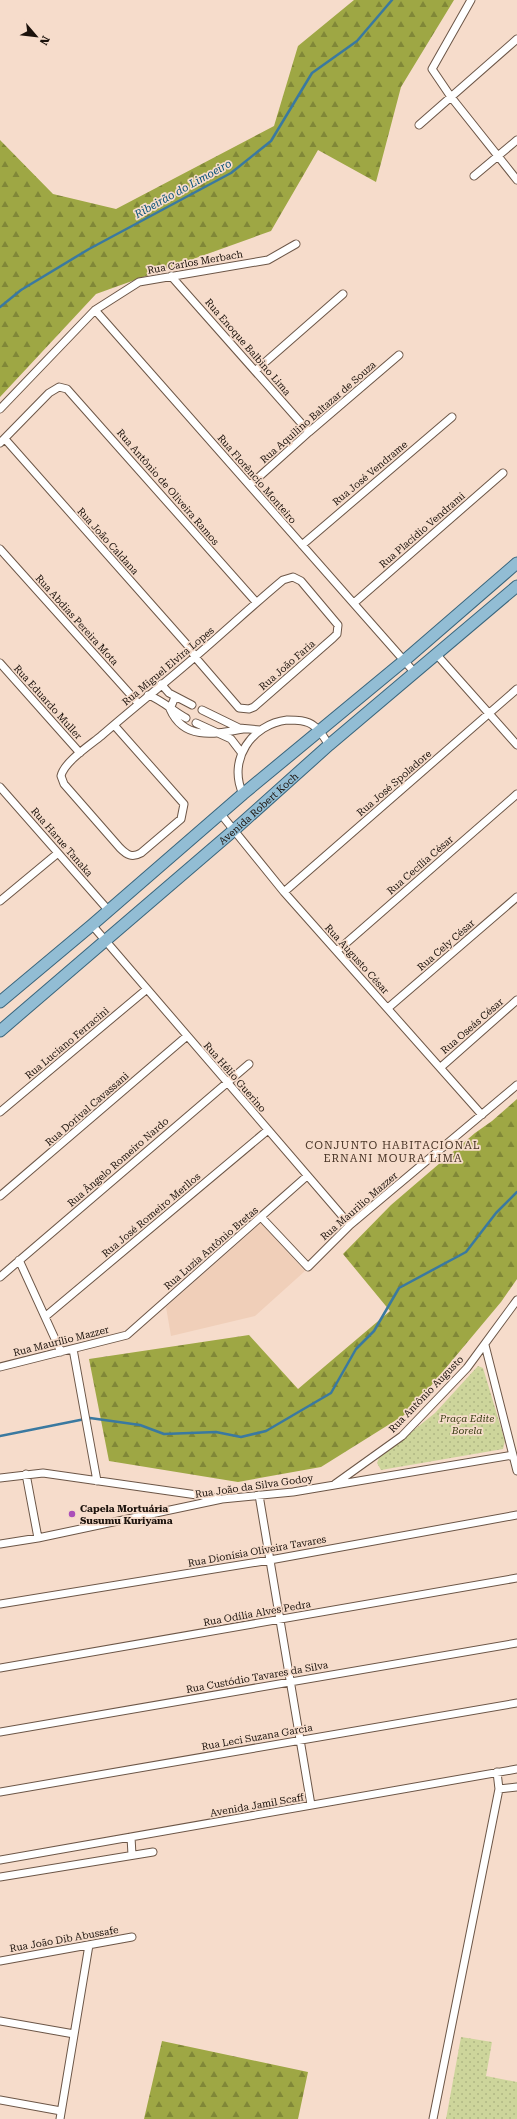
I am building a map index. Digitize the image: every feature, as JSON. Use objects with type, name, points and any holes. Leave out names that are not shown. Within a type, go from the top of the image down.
[{"type":"main road","name":"Avenida Robert Koch","points":[[0,1002],[109,911],[220,813],[405,660],[517,563]]},
{"type":"main road","name":"Avenida Robert Koch","points":[[0,1031],[233,831],[329,745],[517,586]]},
{"type":"street","points":[[471,0],[432,69],[451,97],[517,180]]},
{"type":"street","points":[[419,125],[517,39]]},
{"type":"street","points":[[474,176],[517,140]]},
{"type":"street","name":"Rua Carlos Merbach","points":[[0,409],[95,310],[139,282],[268,260],[296,244]]},
{"type":"street","name":"Rua Enoque Balbino Lima","points":[[172,276],[309,432]]},
{"type":"street","points":[[255,371],[344,294]]},
{"type":"street","name":"Rua Florêncio Monteiro","points":[[95,310],[415,673]]},
{"type":"street","name":"Rua Aquilino Baltazar de Souza","points":[[250,485],[399,355]]},
{"type":"street","name":"Rua Antônio de Oliveira Ramos","points":[[2,441],[49,393],[55,388],[63,387],[70,392],[256,602]]},
{"type":"street","name":"Rua José Vendrame","points":[[302,545],[452,417]]},
{"type":"street","name":"Rua João Caldana","points":[[2,441],[190,648],[195,657],[236,706],[244,710]]},
{"type":"street","name":"Rua Placídio Vendrami","points":[[354,603],[503,473]]},
{"type":"street","name":"Rua Abdias Pereira Mota","points":[[0,549],[138,703]]},
{"type":"street","name":"Rua Miguel Elvira Lopes","points":[[114,725],[182,800],[184,808],[181,819],[141,853],[135,856],[128,855],[64,784],[61,776],[65,767],[283,580],[293,577],[301,581],[336,620],[338,630]]},
{"type":"street","name":"Rua João Faria","points":[[244,710],[254,707],[333,638],[338,630]]},
{"type":"street","points":[[437,655],[517,745]]},
{"type":"street","name":"Rua Eduardo Muller","points":[[0,663],[80,753]]},
{"type":"street","points":[[162,684],[167,692],[192,705]]},
{"type":"street","name":"Rua José Spoladore","points":[[284,892],[517,689]]},
{"type":"street","points":[[148,695],[159,700],[170,709],[186,718]]},
{"type":"street","points":[[175,697],[170,709],[175,720],[182,726],[197,733],[218,733],[243,729],[260,730]]},
{"type":"street","points":[[202,710],[243,729]]},
{"type":"street","points":[[243,794],[239,781],[241,752],[249,740],[260,730],[280,721],[294,720],[306,722],[319,730],[329,745]]},
{"type":"street","points":[[196,723],[234,741],[241,752]]},
{"type":"street","name":"Rua Harue Tanaka","points":[[0,787],[109,911]]},
{"type":"street","name":"Rua Cecília César","points":[[337,951],[517,794]]},
{"type":"street","name":"Rua Augusto César","points":[[220,813],[233,831],[284,892],[441,1067],[482,1115]]},
{"type":"street","points":[[0,900],[58,853]]},
{"type":"street","name":"Rua Cely César","points":[[388,1008],[517,897]]},
{"type":"street","name":"Rua Hélio Guerino","points":[[92,925],[350,1225]]},
{"type":"street","name":"Rua Luciano Ferracini","points":[[0,1112],[147,990]]},
{"type":"street","name":"Rua Oseás César","points":[[441,1067],[517,1000]]},
{"type":"street","name":"Rua Dorival Cavassani","points":[[0,1196],[187,1036]]},
{"type":"street","name":"Rua Ângelo Romeiro Nardo","points":[[0,1277],[226,1082],[249,1064]]},
{"type":"street","name":"Rua Maurilio Mazzer","points":[[261,1217],[308,1267],[350,1225],[517,1085]]},
{"type":"street","name":"Rua José Romeiro Merllos","points":[[46,1316],[268,1130]]},
{"type":"street","name":"Rua Luzia Antônio Bretas","points":[[127,1335],[307,1176]]},
{"type":"street","points":[[19,1260],[46,1316],[61,1352]]},
{"type":"street","name":"Rua Antônio Augusto","points":[[333,1485],[402,1436],[467,1368],[517,1300]]},
{"type":"street","name":"Rua Maurílio Mazzer","points":[[0,1367],[127,1335]]},
{"type":"street","points":[[484,1345],[517,1470]]},
{"type":"street","points":[[73,1349],[98,1481]]},
{"type":"street","name":"Rua João da Silva Godoy","points":[[0,1544],[38,1538],[222,1499],[333,1485],[513,1455]]},
{"type":"street","points":[[0,1478],[43,1472],[222,1499]]},
{"type":"street","points":[[26,1474],[38,1538]]},
{"type":"street","points":[[259,1495],[311,1806]]},
{"type":"street","name":"Rua Dionísia Oliveira Tavares","points":[[0,1604],[270,1560],[517,1515]]},
{"type":"street","name":"Rua Odília Alves Pedra","points":[[0,1668],[517,1578]]},
{"type":"street","name":"Rua Custódio Tavares da Silva","points":[[0,1732],[517,1643]]},
{"type":"street","name":"Rua Leci Suzana Garcia","points":[[0,1792],[517,1703]]},
{"type":"street","name":"Avenida Jamil Scaff","points":[[0,1860],[517,1769]]},
{"type":"street","points":[[433,2119],[499,1789],[497,1772]]},
{"type":"street","points":[[499,1789],[517,1787]]},
{"type":"street","points":[[131,1837],[132,1855]]},
{"type":"street","points":[[0,1877],[153,1852]]},
{"type":"street","name":"Rua João Dib Abussafe","points":[[0,1961],[132,1937]]},
{"type":"street","points":[[60,2119],[89,1945]]},
{"type":"street","points":[[0,2021],[74,2034]]},
{"type":"street","points":[[0,2100],[61,2110]]},
{"type":"shaded area","points":[[261,1223],[305,1271],[255,1316],[171,1336],[166,1307]]},
{"type":"green space","points":[[354,0],[454,0],[401,87],[376,182],[318,150],[271,231],[96,294],[0,397],[0,140],[53,194],[116,209],[274,126],[298,46]]},
{"type":"green space","points":[[517,1099],[517,1279],[501,1302],[409,1412],[321,1467],[238,1482],[109,1461],[89,1359],[249,1335],[298,1389],[390,1311],[343,1254],[391,1205]]},
{"type":"green space","name":"Praça Edite Borela","points":[[478,1366],[483,1368],[505,1441],[503,1449],[381,1470],[377,1463],[379,1458],[435,1413]]},
{"type":"green space","points":[[461,2037],[492,2042],[486,2076],[517,2082],[517,2119],[446,2119]]},
{"type":"green space","points":[[162,2041],[308,2072],[298,2119],[144,2119]]},
{"type":"waterway","name":"Ribeirão do Limoeiro","points":[[0,307],[21,290],[89,249],[231,173],[271,141],[312,73],[357,41],[392,0]]},
{"type":"waterway","points":[[0,1436],[90,1418],[140,1425],[164,1434],[216,1432],[241,1437],[266,1431],[331,1393],[356,1349],[374,1331],[399,1288],[466,1252],[496,1213],[517,1192]]},
{"type":"place","name":"Capela Mortuária Susumu Kuriyama","points":[[72,1514]]},
{"type":"district","name":"CONJUNTO HABITACIONAL ERNANI MOURA LIMA","points":[[393,1151]]}]
